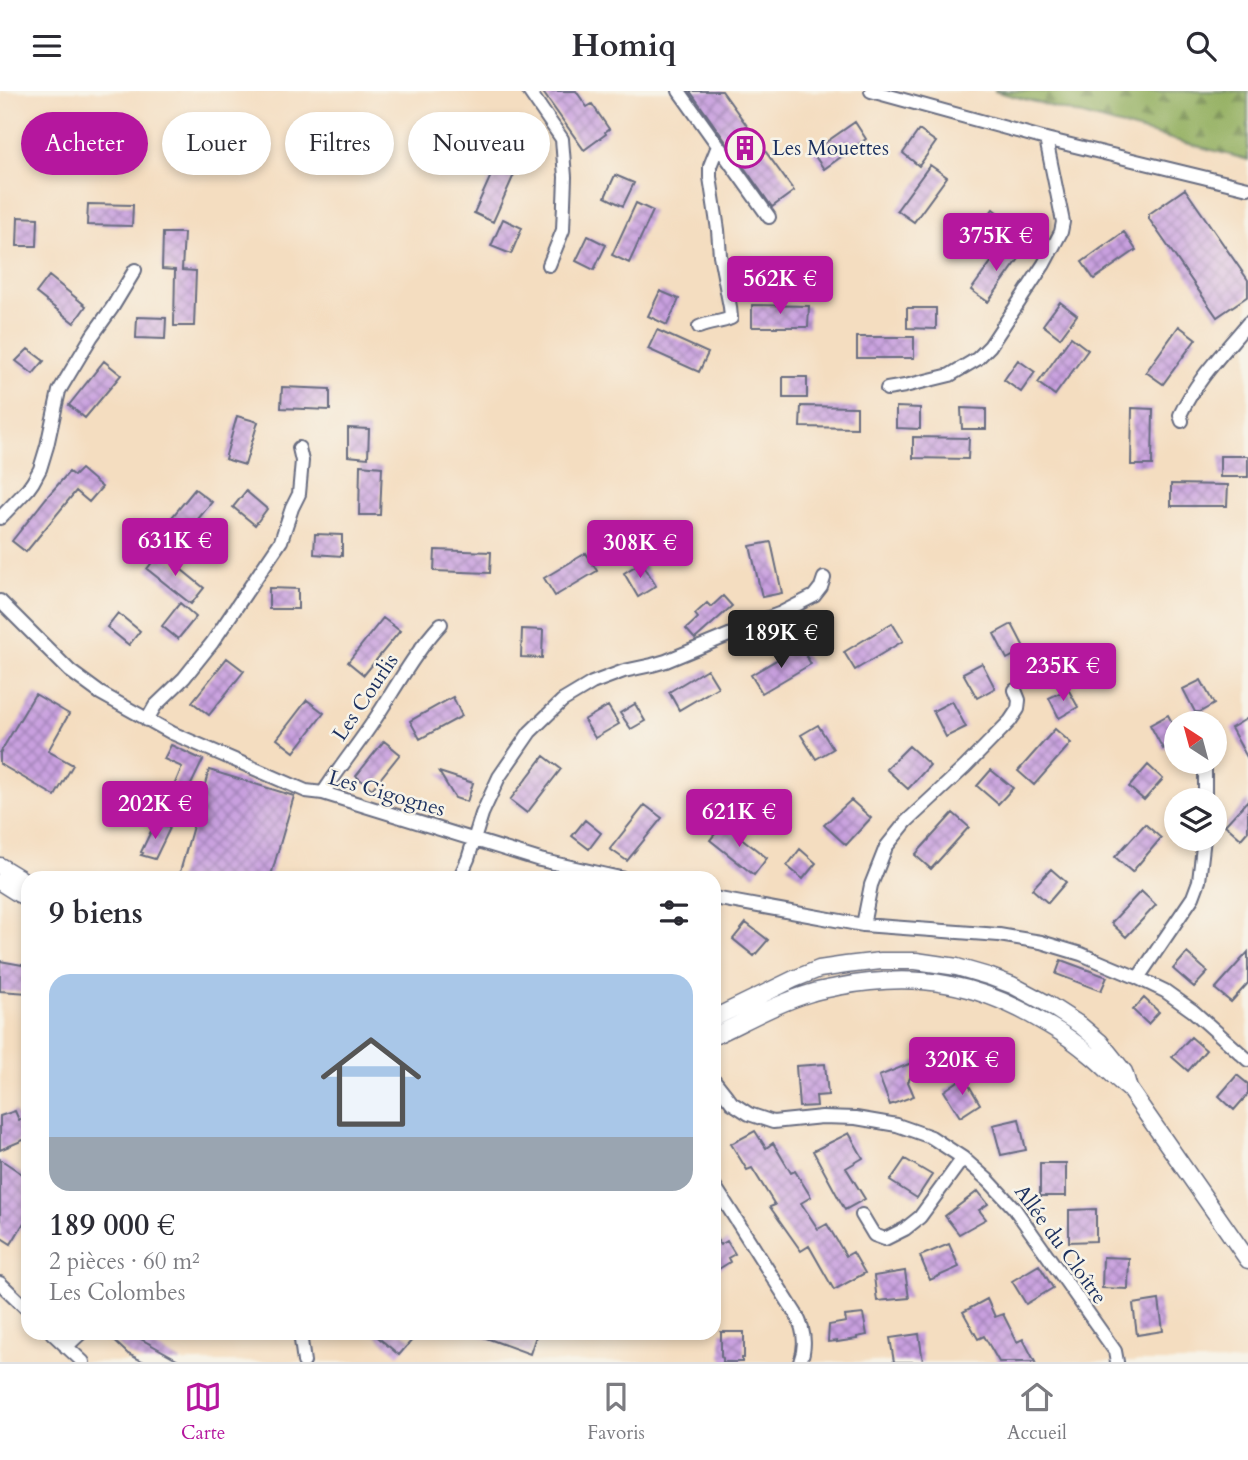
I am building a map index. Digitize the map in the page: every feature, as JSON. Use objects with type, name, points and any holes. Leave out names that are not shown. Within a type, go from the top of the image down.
[{"type":"street","points":[[529,91],[562,139],[565,177],[563,230],[549,265]]},
{"type":"street","points":[[678,91],[769,216]]},
{"type":"street","points":[[871,91],[1046,139],[1248,188]]},
{"type":"street","points":[[887,389],[950,375],[977,359],[990,346],[1045,264],[1061,233],[1063,222],[1046,139]]},
{"type":"street","points":[[699,327],[709,322],[722,322],[731,318],[710,177],[710,166],[718,146]]},
{"type":"street","points":[[0,518],[28,489],[37,475],[47,446],[59,391],[135,270]]},
{"type":"street","points":[[1182,421],[1180,415],[1187,401],[1248,323]]},
{"type":"street","points":[[147,720],[155,706],[184,678],[212,643],[281,541],[299,494],[302,461],[299,448]]},
{"type":"street","points":[[463,871],[482,814],[499,776],[530,732],[562,701],[592,683],[624,671],[666,661],[779,614],[814,596],[824,578]]},
{"type":"street","name":"Les Cigognes","points":[[0,601],[70,671],[100,693],[172,733],[306,791],[323,793],[540,860],[589,871]]},
{"type":"street","name":"Les Courlis","points":[[323,793],[380,713],[400,678],[441,624]]},
{"type":"street","points":[[863,925],[871,885],[886,847],[906,822],[1010,720],[1017,709],[1015,690]]},
{"type":"street","points":[[1138,978],[1193,897],[1199,881],[1202,851]]},
{"type":"street","points":[[0,866],[21,879]]},
{"type":"street","points":[[0,882],[21,895]]},
{"type":"street","points":[[721,899],[863,925],[1041,942],[1081,954],[1165,991],[1194,1011],[1248,1060]]},
{"type":"street","points":[[721,1015],[819,969],[881,961],[916,961],[957,967],[1012,985],[1080,1025],[1100,1042],[1125,1072],[1129,1089]]},
{"type":"street","points":[[721,1033],[790,1000],[861,982],[915,980],[974,990],[1003,1000],[1075,1042],[1129,1089],[1248,1259]]},
{"type":"street","name":"Allée du Cloître","points":[[721,1089],[732,1103],[749,1114],[773,1122],[809,1118],[856,1118],[897,1125],[931,1137],[963,1158],[1014,1208],[1115,1351],[1117,1362]]},
{"type":"street","points":[[862,1215],[874,1235],[885,1239],[905,1229],[920,1217],[963,1158]]},
{"type":"street","points":[[721,1196],[803,1327],[803,1355],[800,1362]]},
{"type":"street","points":[[0,1283],[21,1303]]},
{"type":"street","points":[[60,1340],[83,1362]]},
{"type":"street","points":[[66,1346],[73,1340]]},
{"type":"street","points":[[301,1340],[304,1362]]},
{"type":"green space","points":[[994,91],[1248,91],[1248,160]]},
{"type":"building","points":[[542,91],[576,91],[587,107],[592,104],[609,129],[606,134],[584,150]]},
{"type":"building","name":"Les Mouettes","points":[[690,91],[722,91],[794,191],[772,207]]},
{"type":"building","points":[[855,122],[866,139],[824,169],[812,152]]},
{"type":"building","points":[[919,130],[936,142],[919,166],[903,153]]},
{"type":"building","points":[[930,165],[947,177],[914,222],[897,210]]},
{"type":"building","points":[[491,175],[514,175],[493,222],[474,213]]},
{"type":"building","points":[[615,175],[634,183],[623,206],[605,197]]},
{"type":"building","points":[[1185,189],[1248,280],[1248,296],[1217,317],[1149,219],[1149,214]]},
{"type":"building","points":[[636,203],[653,211],[629,263],[612,255]]},
{"type":"building","points":[[88,204],[133,205],[132,226],[87,225]]},
{"type":"building","points":[[993,209],[1009,222],[992,245],[976,232]]},
{"type":"building","points":[[18,217],[38,218],[37,246],[17,246]]},
{"type":"building","points":[[503,219],[522,228],[511,254],[491,246]]},
{"type":"building","points":[[1124,232],[1136,250],[1094,279],[1082,262]]},
{"type":"building","points":[[163,233],[184,233],[182,270],[196,271],[194,326],[174,326],[175,270],[162,269]]},
{"type":"building","points":[[588,236],[606,245],[594,270],[576,261]]},
{"type":"building","points":[[1004,244],[1021,256],[988,302],[971,290]]},
{"type":"building","points":[[738,273],[758,273],[758,297],[738,297]]},
{"type":"building","points":[[49,276],[86,306],[74,323],[36,293]]},
{"type":"building","points":[[660,291],[679,299],[667,325],[648,316]]},
{"type":"building","points":[[1060,302],[1077,315],[1060,338],[1043,325]]},
{"type":"building","points":[[752,305],[809,306],[808,327],[752,327]]},
{"type":"building","points":[[907,308],[936,308],[936,329],[907,328]]},
{"type":"building","points":[[137,317],[166,318],[165,339],[136,338]]},
{"type":"building","points":[[1179,326],[1196,339],[1163,384],[1146,372]]},
{"type":"building","points":[[657,330],[708,353],[699,372],[648,349]]},
{"type":"building","points":[[857,337],[914,337],[914,358],[857,358]]},
{"type":"building","points":[[1071,337],[1088,350],[1055,395],[1038,383]]},
{"type":"building","points":[[28,349],[44,361],[33,374],[16,361]]},
{"type":"building","points":[[1018,360],[1035,372],[1021,392],[1004,380]]},
{"type":"building","points":[[104,361],[121,375],[85,418],[69,405]]},
{"type":"building","points":[[783,377],[807,377],[807,398],[783,398]]},
{"type":"building","points":[[282,387],[330,389],[330,410],[281,408]]},
{"type":"building","points":[[801,406],[857,407],[857,428],[800,427]]},
{"type":"building","points":[[896,407],[920,408],[920,429],[896,428]]},
{"type":"building","points":[[961,408],[986,409],[986,429],[962,429]]},
{"type":"building","points":[[1132,408],[1153,409],[1152,465],[1131,465]]},
{"type":"building","points":[[237,416],[258,422],[245,465],[225,459]]},
{"type":"building","points":[[348,428],[369,429],[368,458],[348,456]]},
{"type":"building","points":[[913,437],[969,438],[968,459],[913,458]]},
{"type":"building","points":[[1220,456],[1248,456],[1248,477],[1220,477]]},
{"type":"building","points":[[360,465],[382,467],[380,515],[359,515]]},
{"type":"building","points":[[81,469],[102,487],[89,502],[76,491],[26,552],[12,541],[69,472],[74,476]]},
{"type":"building","points":[[1171,484],[1228,485],[1227,506],[1171,506]]},
{"type":"building","points":[[195,489],[212,502],[176,546],[159,533]]},
{"type":"building","points":[[246,491],[267,509],[255,525],[233,507]]},
{"type":"building","points":[[315,534],[342,535],[342,556],[314,554]]},
{"type":"building","points":[[771,542],[782,593],[762,597],[750,546]]},
{"type":"building","points":[[435,550],[491,552],[490,573],[434,571]]},
{"type":"building","points":[[160,552],[204,588],[191,604],[147,569]]},
{"type":"building","points":[[586,553],[597,571],[555,596],[544,578]]},
{"type":"building","points":[[642,562],[656,586],[638,597],[624,573]]},
{"type":"building","points":[[269,588],[298,589],[298,609],[269,609]]},
{"type":"building","points":[[723,596],[732,606],[695,639],[686,629],[698,618],[695,614],[707,603],[711,607]]},
{"type":"building","points":[[180,603],[196,617],[178,639],[162,626]]},
{"type":"building","points":[[118,613],[140,631],[129,645],[107,627]]},
{"type":"building","points":[[383,618],[400,631],[364,675],[348,662]]},
{"type":"building","points":[[892,623],[903,641],[855,670],[844,652]]},
{"type":"building","points":[[1012,624],[1025,649],[1007,659],[994,634]]},
{"type":"building","points":[[522,629],[543,630],[542,658],[521,657]]},
{"type":"building","points":[[800,646],[811,664],[762,693],[751,675]]},
{"type":"building","points":[[227,658],[244,671],[209,715],[192,702]]},
{"type":"building","points":[[982,663],[995,688],[977,698],[963,673]]},
{"type":"building","points":[[707,669],[718,687],[679,710],[669,692]]},
{"type":"building","points":[[1201,680],[1214,704],[1202,711],[1194,711],[1183,689]]},
{"type":"building","points":[[1068,689],[1078,707],[1059,718],[1049,698]]},
{"type":"building","points":[[35,694],[69,714],[48,751],[73,765],[55,796],[0,764],[0,753]]},
{"type":"building","points":[[453,697],[462,716],[420,739],[410,721]]},
{"type":"building","points":[[307,700],[324,713],[294,752],[277,739]]},
{"type":"building","points":[[952,701],[966,727],[946,737],[933,711]]},
{"type":"building","points":[[635,704],[645,721],[631,729],[620,713]]},
{"type":"building","points":[[608,706],[619,724],[595,738],[584,720]]},
{"type":"building","points":[[1164,717],[1164,748],[1163,749],[1150,725]]},
{"type":"building","points":[[1248,718],[1248,759],[1231,728]]},
{"type":"building","points":[[818,725],[833,749],[816,759],[801,735]]},
{"type":"building","points":[[1055,729],[1071,743],[1034,785],[1018,771]]},
{"type":"building","points":[[384,741],[400,754],[372,789],[356,776]]},
{"type":"building","points":[[171,745],[203,760],[186,795],[173,788],[182,767],[164,759]]},
{"type":"building","points":[[909,746],[930,765],[908,789],[886,769]]},
{"type":"building","points":[[544,756],[561,769],[527,813],[510,800]]},
{"type":"building","points":[[1148,765],[1163,779],[1144,800],[1129,787]]},
{"type":"building","points":[[209,770],[294,796],[272,871],[180,871]]},
{"type":"building","points":[[991,770],[1013,788],[998,804],[977,786]]},
{"type":"building","points":[[439,772],[473,783],[467,802],[455,798]]},
{"type":"building","points":[[851,800],[871,818],[846,845],[824,825]]},
{"type":"building","points":[[1248,800],[1248,831],[1241,839],[1227,827],[1227,823]]},
{"type":"building","points":[[645,805],[662,818],[627,861],[610,849]]},
{"type":"building","points":[[953,813],[969,827],[931,869],[915,855]]},
{"type":"building","points":[[585,820],[601,833],[589,849],[572,836]]},
{"type":"building","points":[[157,822],[170,828],[155,859],[141,855],[141,852]]},
{"type":"building","points":[[723,824],[767,858],[754,875],[710,840]]},
{"type":"building","points":[[1145,824],[1161,838],[1132,872],[1115,857]]},
{"type":"building","points":[[800,849],[816,863],[803,879],[787,866]]},
{"type":"building","points":[[1051,869],[1066,882],[1048,903],[1032,889]]},
{"type":"building","points":[[1141,891],[1156,905],[1126,937],[1111,923]]},
{"type":"building","points":[[746,923],[768,940],[754,956],[733,939]]},
{"type":"building","points":[[1248,952],[1248,983],[1231,1002],[1215,989]]},
{"type":"building","points":[[1187,953],[1208,972],[1194,987],[1173,969]]},
{"type":"building","points":[[1061,960],[1107,977],[1101,991],[1056,974]]},
{"type":"building","points":[[0,961],[21,965],[21,992],[0,991]]},
{"type":"building","points":[[1144,998],[1159,1012],[1148,1024],[1133,1010]]},
{"type":"building","points":[[1191,1037],[1206,1050],[1188,1071],[1172,1057]]},
{"type":"building","points":[[919,1060],[908,1082],[914,1096],[890,1105],[879,1076]]},
{"type":"building","points":[[825,1064],[828,1095],[816,1096],[817,1106],[799,1107],[796,1066]]},
{"type":"building","points":[[1237,1075],[1248,1084],[1248,1094],[1234,1110],[1219,1096]]},
{"type":"building","points":[[964,1077],[980,1104],[960,1117],[944,1091]]},
{"type":"building","points":[[15,1111],[21,1119],[21,1141],[0,1150],[0,1116]]},
{"type":"building","points":[[1019,1119],[1026,1150],[1001,1155],[993,1125]]},
{"type":"building","points":[[755,1131],[766,1148],[773,1143],[791,1173],[795,1171],[811,1197],[801,1203],[818,1229],[827,1224],[846,1256],[853,1252],[865,1273],[834,1290],[809,1246],[801,1251],[770,1207],[775,1205],[752,1168],[747,1170],[731,1144]]},
{"type":"building","points":[[849,1133],[863,1158],[846,1168],[865,1199],[845,1210],[813,1151]]},
{"type":"building","points":[[0,1159],[21,1173],[21,1228],[11,1244],[0,1237]]},
{"type":"building","points":[[905,1159],[932,1175],[917,1198],[890,1181]]},
{"type":"building","points":[[1040,1163],[1066,1163],[1066,1196],[1040,1196]]},
{"type":"building","points":[[978,1191],[988,1204],[979,1210],[986,1219],[959,1234],[945,1216]]},
{"type":"building","points":[[1096,1209],[1096,1241],[1069,1242],[1069,1210]]},
{"type":"building","points":[[727,1241],[735,1254],[728,1258],[730,1262],[721,1268],[721,1244]]},
{"type":"building","points":[[949,1244],[959,1267],[930,1280],[920,1256]]},
{"type":"building","points":[[1103,1257],[1129,1258],[1128,1289],[1102,1288]]},
{"type":"building","points":[[1039,1265],[1053,1288],[1026,1304],[1012,1281]]},
{"type":"building","points":[[905,1271],[909,1298],[877,1301],[874,1276]]},
{"type":"building","points":[[987,1299],[995,1317],[1003,1314],[1017,1342],[1023,1339],[1035,1362],[999,1362],[984,1336],[978,1339],[963,1312]]},
{"type":"building","points":[[1159,1300],[1163,1331],[1137,1335],[1133,1304]]},
{"type":"building","points":[[863,1314],[867,1335],[857,1339],[828,1342],[829,1325],[846,1322],[845,1316]]},
{"type":"building","points":[[721,1332],[744,1332],[742,1362],[723,1362]]},
{"type":"building","points":[[919,1334],[923,1362],[894,1362],[890,1338]]},
{"type":"building","points":[[113,1340],[143,1340],[182,1362],[144,1362],[128,1354]]},
{"type":"building","points":[[381,1340],[412,1340],[399,1355]]},
{"type":"building","points":[[492,1340],[535,1340],[530,1354]]},
{"type":"place","name":"Les Mouettes","points":[[745,148]]}]
